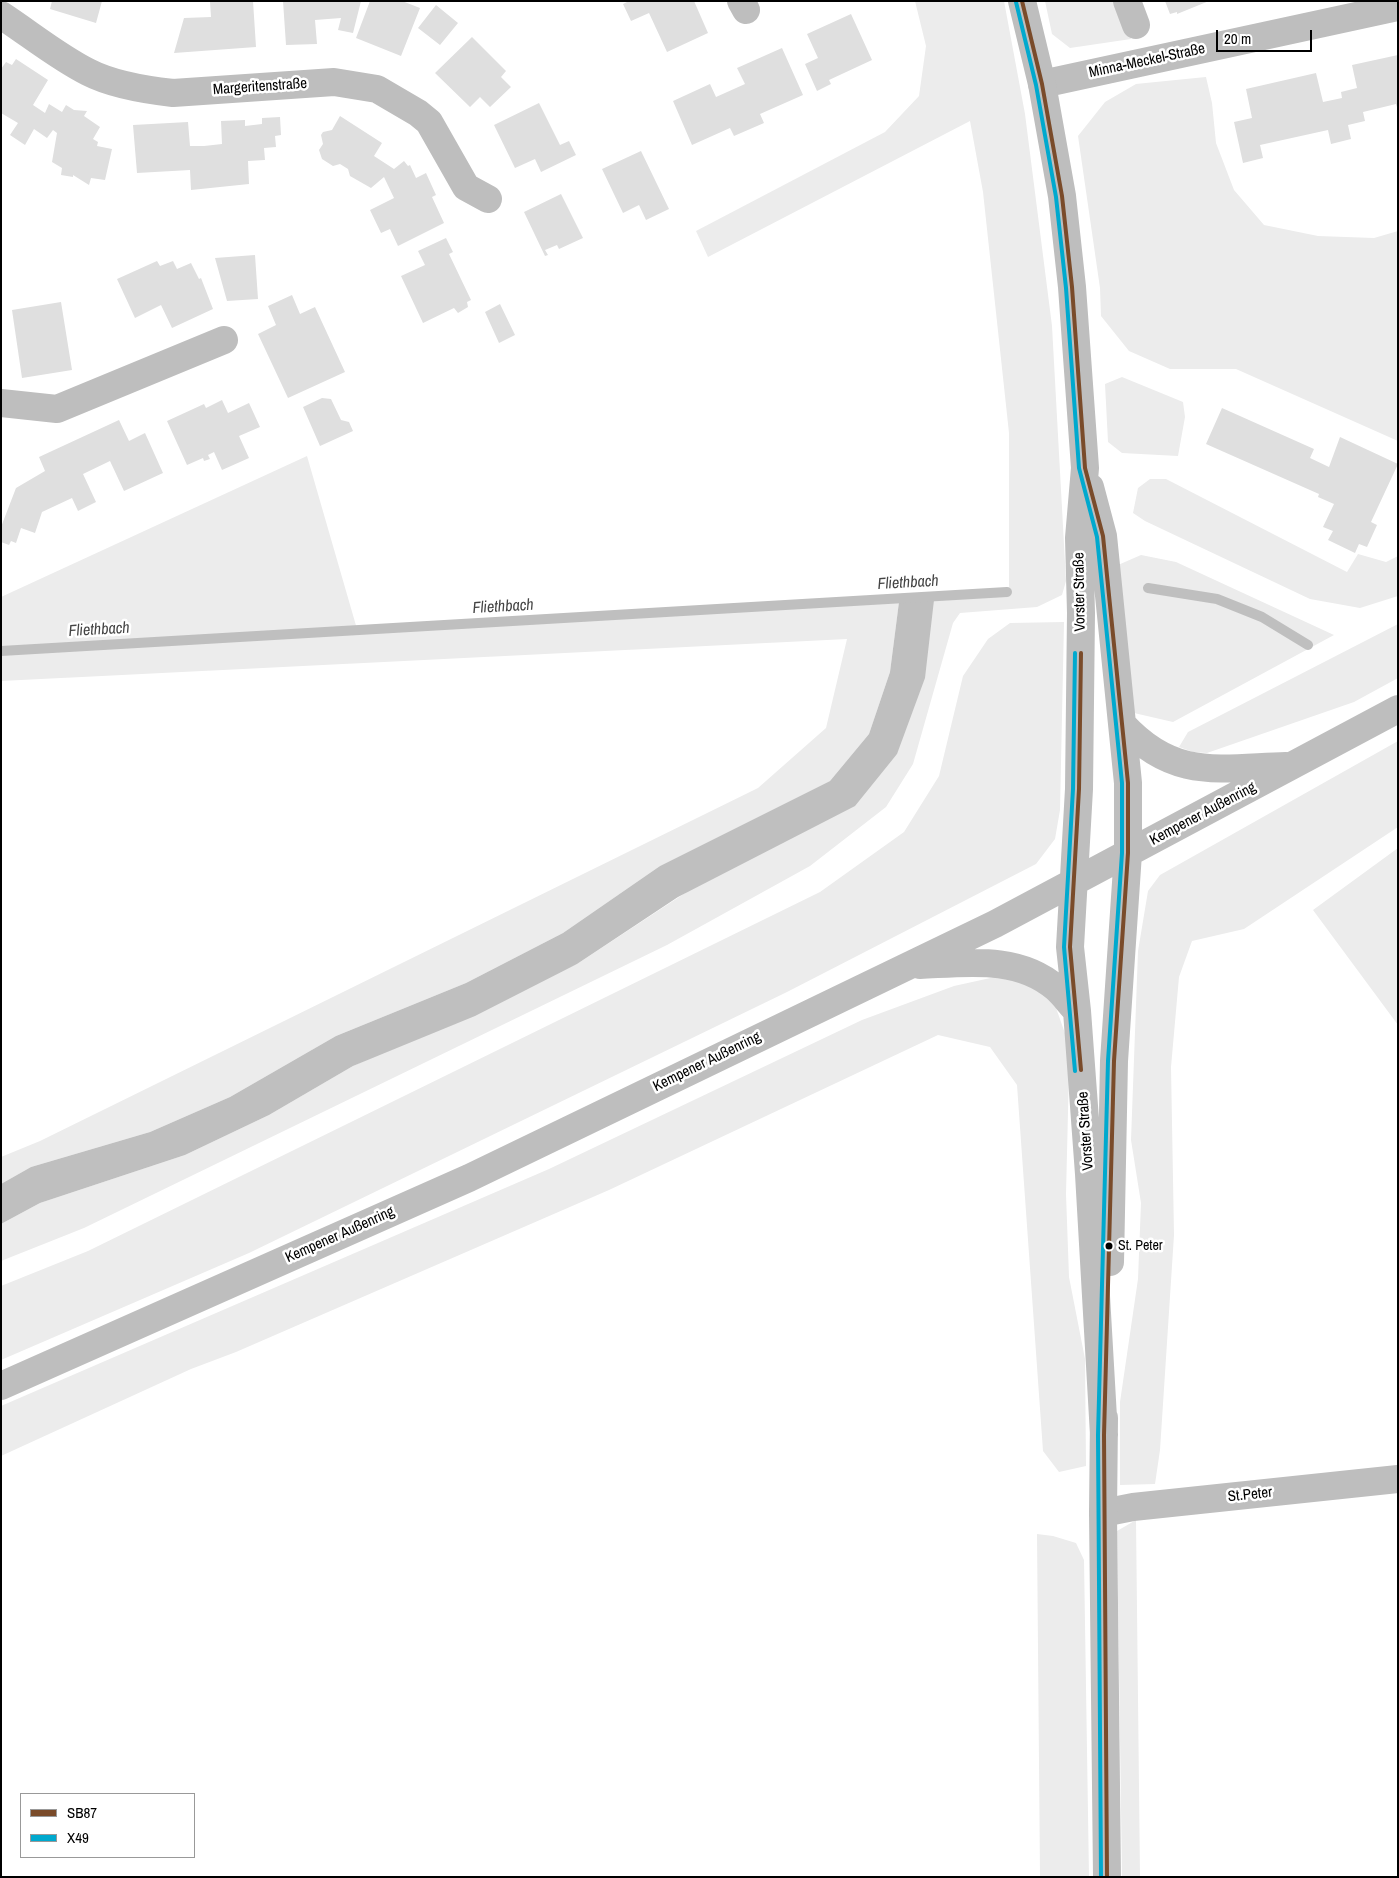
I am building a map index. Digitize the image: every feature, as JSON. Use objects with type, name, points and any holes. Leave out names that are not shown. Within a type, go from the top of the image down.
[{"type":"main road","name":"Margeritenstraße","points":[[12,1],[1,15],[87,72],[104,79],[173,94],[334,82],[378,89],[418,113],[429,122],[466,187],[488,199]]},
{"type":"main road","name":"Vorster Straße","points":[[1022,1],[1042,84],[1062,196],[1085,468],[1079,538],[1082,613],[1078,789],[1070,947],[1077,1011],[1104,1435]]},
{"type":"main road","name":"Minna-Meckel-Straße","points":[[1042,84],[1398,7]]},
{"type":"main road","points":[[1,403],[57,409],[224,340]]},
{"type":"main road","name":"Vorster Straße","points":[[1085,468],[1104,536],[1128,783],[1128,853],[1114,1061],[1112,1202],[1102,1514],[1106,1877]]},
{"type":"main road","name":"Kempener Außenring","points":[[1,1386],[469,1178],[995,924],[1295,766],[1398,709]]},
{"type":"main road","points":[[1123,725],[1149,750],[1189,767],[1214,769],[1295,766]]},
{"type":"main road","points":[[908,965],[977,963],[1018,967],[1056,988],[1077,1011]]},
{"type":"main road","name":"St.Peter","points":[[1102,1514],[1133,1508],[1398,1479]]},
{"type":"shaded area","points":[[915,1],[1004,1],[1025,114],[1052,326],[1066,581],[1062,595],[1037,607],[960,613],[953,623],[913,764],[886,807],[810,866],[667,945],[84,1228],[1,1261],[1,1224],[40,1203],[185,1155],[269,1115],[353,1066],[577,964],[897,754],[899,602],[890,672],[869,734],[830,781],[660,866],[563,933],[466,983],[336,1036],[230,1097],[150,1132],[31,1167],[1,1184],[1,1157],[40,1141],[758,788],[826,728],[847,639],[1,681],[1,597],[307,456],[357,629],[1009,591],[1009,433],[983,192],[970,121],[708,257],[696,231],[885,132],[919,96],[926,46]]},
{"type":"shaded area","points":[[1045,1],[1117,1],[1131,39],[1070,48],[1052,34]]},
{"type":"shaded area","points":[[1206,77],[1212,103],[1216,143],[1234,190],[1264,225],[1318,236],[1374,238],[1398,231],[1398,441],[1236,369],[1170,369],[1129,351],[1101,316],[1100,288],[1078,136],[1105,102],[1136,84]]},
{"type":"shaded area","points":[[1122,377],[1183,402],[1185,417],[1178,456],[1122,453],[1108,442],[1105,384]]},
{"type":"shaded area","points":[[1150,479],[1166,479],[1347,572],[1358,554],[1386,562],[1398,556],[1398,596],[1360,608],[1310,599],[1145,521],[1133,513],[1138,488]]},
{"type":"shaded area","points":[[1141,555],[1176,562],[1334,635],[1173,722],[1134,713],[1118,565]]},
{"type":"shaded area","points":[[934,600],[925,678],[897,754],[855,806],[678,897],[577,964],[475,1016],[353,1066],[269,1115],[185,1155],[40,1203],[1,1224],[1,1184],[31,1167],[150,1132],[230,1097],[336,1036],[466,983],[563,933],[660,866],[830,781],[869,734],[890,672],[899,602]]},
{"type":"shaded area","points":[[1064,622],[1060,810],[1055,839],[1036,864],[787,992],[249,1253],[1,1360],[1,1286],[88,1251],[820,892],[904,832],[939,776],[963,676],[988,639],[1010,623]]},
{"type":"shaded area","points":[[1398,624],[1398,678],[1354,702],[1207,753],[1193,752],[1179,747],[1188,732]]},
{"type":"shaded area","points":[[1398,741],[1398,827],[1244,929],[1192,941],[1179,977],[1171,1067],[1174,1235],[1160,1450],[1155,1484],[1120,1485],[1120,1402],[1138,1279],[1141,1203],[1131,1140],[1138,951],[1148,891],[1160,875]]},
{"type":"shaded area","points":[[1398,848],[1398,1025],[1313,910]]},
{"type":"shaded area","points":[[1004,975],[1038,989],[1055,1005],[1067,1039],[1069,1071],[1066,1194],[1069,1277],[1085,1359],[1086,1466],[1059,1472],[1043,1451],[1017,1085],[990,1047],[938,1035],[609,1190],[236,1352],[191,1369],[1,1456],[1,1406],[549,1169],[862,1020],[954,986]]},
{"type":"shaded area","points":[[1136,1520],[1140,1877],[1122,1877],[1117,1531]]},
{"type":"shaded area","points":[[1037,1534],[1053,1536],[1076,1543],[1084,1560],[1089,1877],[1040,1877]]},
{"type":"building","points":[[52,1],[102,1],[96,23],[50,9]]},
{"type":"building","points":[[253,1],[256,47],[174,53],[184,18],[211,17],[210,2]]},
{"type":"building","points":[[283,1],[361,1],[353,33],[338,30],[341,18],[315,20],[317,44],[286,45]]},
{"type":"building","points":[[370,1],[402,1],[420,8],[401,56],[356,38]]},
{"type":"building","points":[[629,1],[694,1],[708,33],[667,52],[649,13],[631,21],[623,4]]},
{"type":"building","points":[[1165,1],[1209,1],[1177,14],[1177,12],[1170,14]]},
{"type":"building","points":[[436,5],[458,23],[440,45],[418,28]]},
{"type":"building","points":[[851,14],[872,60],[829,80],[831,84],[817,91],[805,64],[818,58],[807,34]]},
{"type":"building","points":[[472,37],[506,71],[501,77],[511,87],[490,107],[480,97],[470,107],[435,73]]},
{"type":"building","points":[[782,48],[803,95],[760,114],[764,123],[734,136],[730,128],[692,145],[673,101],[710,84],[716,97],[745,84],[737,68]]},
{"type":"building","points":[[1398,55],[1398,110],[1396,104],[1363,112],[1365,121],[1348,125],[1351,139],[1331,144],[1328,130],[1260,145],[1263,158],[1243,163],[1234,122],[1252,118],[1246,89],[1316,73],[1323,102],[1342,98],[1341,92],[1357,88],[1352,65]]},
{"type":"building","points":[[16,59],[48,80],[33,105],[45,113],[49,104],[62,112],[66,105],[74,110],[87,111],[84,116],[100,127],[93,139],[98,142],[97,146],[112,149],[105,180],[91,178],[89,185],[73,175],[73,177],[61,175],[62,168],[52,162],[57,133],[53,130],[47,138],[34,129],[25,145],[10,135],[18,123],[1,113],[1,69],[6,62],[12,65]]},
{"type":"building","points":[[539,103],[560,145],[569,141],[576,155],[541,172],[535,159],[515,168],[494,125]]},
{"type":"building","points":[[340,116],[382,143],[374,156],[394,169],[404,161],[408,166],[410,165],[416,178],[426,173],[436,195],[432,197],[444,223],[398,246],[390,229],[381,233],[370,210],[394,198],[384,177],[371,188],[350,176],[348,169],[340,164],[333,166],[322,159],[319,150],[323,144],[321,135],[323,132],[332,130]]},
{"type":"building","points":[[280,117],[281,135],[275,136],[276,147],[264,148],[265,160],[248,161],[249,184],[191,190],[190,170],[137,173],[133,125],[188,122],[190,146],[204,146],[222,144],[221,121],[245,120],[245,126],[262,124],[262,118]]},
{"type":"building","points":[[641,151],[669,209],[646,220],[639,205],[623,213],[602,169]]},
{"type":"building","points":[[561,194],[583,238],[559,249],[557,245],[545,250],[548,255],[545,256],[524,212]]},
{"type":"building","points":[[446,238],[453,252],[449,254],[471,300],[467,302],[468,307],[458,313],[454,308],[423,323],[401,276],[425,265],[418,251]]},
{"type":"building","points":[[255,255],[258,299],[227,301],[215,258]]},
{"type":"building","points":[[157,261],[160,266],[173,261],[177,269],[191,263],[199,279],[201,278],[213,309],[172,328],[161,305],[135,318],[117,279]]},
{"type":"building","points":[[292,295],[300,314],[315,307],[345,372],[288,398],[258,334],[276,325],[268,306]]},
{"type":"building","points":[[61,302],[72,370],[22,378],[12,310]]},
{"type":"building","points":[[500,304],[515,335],[499,343],[485,312]]},
{"type":"building","points":[[322,398],[331,399],[341,420],[349,422],[353,431],[320,446],[303,407]]},
{"type":"building","points":[[222,400],[228,413],[249,403],[260,427],[239,436],[249,458],[222,470],[214,452],[208,455],[210,459],[204,461],[203,458],[187,465],[167,421],[204,404],[206,408]]},
{"type":"building","points":[[1222,408],[1314,449],[1310,458],[1329,467],[1340,437],[1398,464],[1371,522],[1377,525],[1367,547],[1359,544],[1355,553],[1328,540],[1333,531],[1323,527],[1334,504],[1318,497],[1319,494],[1206,444]]},
{"type":"building","points":[[119,420],[129,441],[145,433],[163,473],[124,491],[110,461],[83,474],[96,502],[78,511],[72,498],[42,512],[35,533],[21,528],[16,543],[11,541],[9,545],[1,542],[1,527],[16,488],[45,471],[39,457]]},
{"type":"waterway","name":"Fliethbach","points":[[1148,588],[1217,599],[1262,617],[1308,645]]},
{"type":"waterway","name":"Fliethbach","points":[[1,651],[1007,592]]},
{"type":"transit line","name":"SB87","points":[[1022,1],[1042,84],[1062,196],[1072,287],[1085,468],[1103,536],[1128,783],[1128,853],[1114,1061],[1104,1435],[1107,1877]]},
{"type":"transit line","name":"X49","points":[[1016,2],[1036,85],[1056,197],[1066,288],[1079,468],[1097,537],[1122,783],[1122,853],[1108,1061],[1098,1435],[1101,1877]]},
{"type":"transit line","name":"X49","points":[[1075,653],[1073,789],[1064,947],[1075,1071]]},
{"type":"transit line","name":"SB87","points":[[1081,653],[1079,789],[1070,947],[1081,1070]]},
{"type":"place","name":"St. Peter","points":[[1109,1246]]}]
